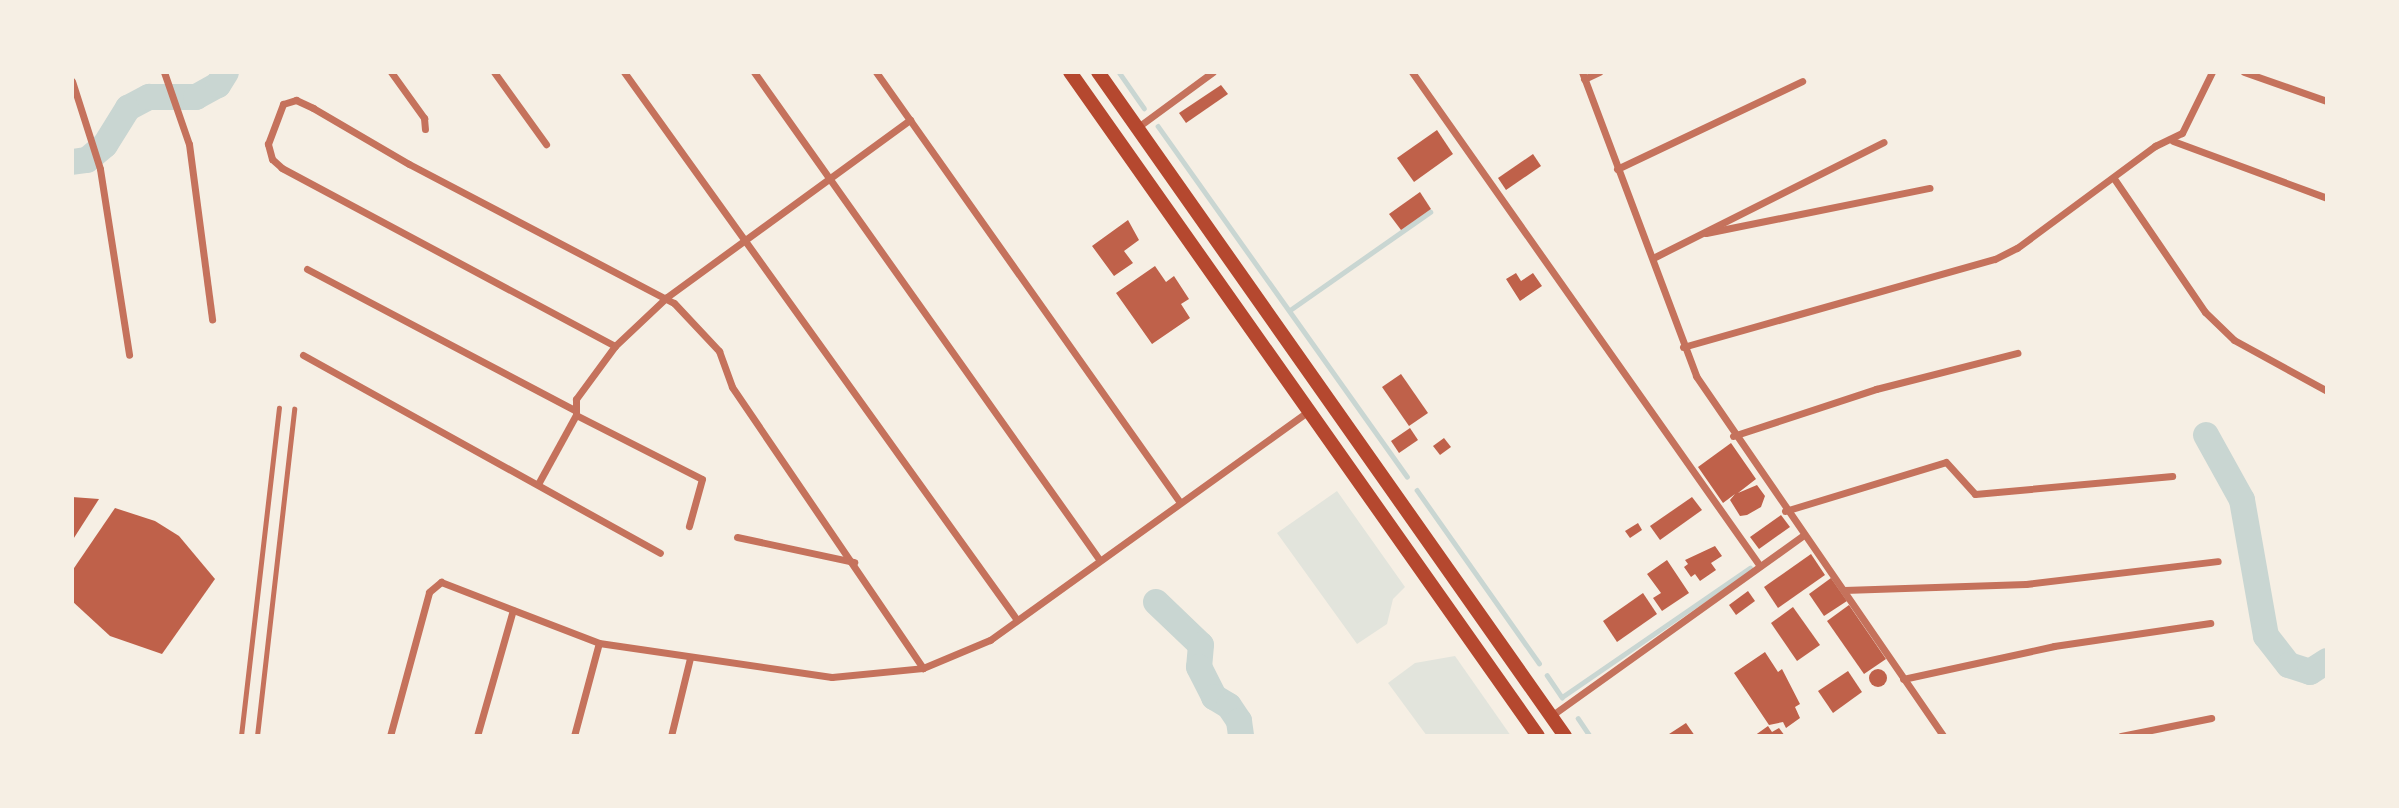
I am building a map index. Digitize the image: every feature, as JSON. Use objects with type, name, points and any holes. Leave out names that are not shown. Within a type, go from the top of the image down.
[{"type":"highway","points":[[1070,72],[1538,736]]},
{"type":"highway","points":[[1098,72],[1564,736]]},
{"type":"street","points":[[164,72],[189,144],[212,319]]},
{"type":"street","points":[[391,72],[424,118],[425,129]]},
{"type":"street","points":[[494,72],[546,144]]},
{"type":"street","points":[[624,72],[1017,620]]},
{"type":"street","points":[[754,72],[1099,559]]},
{"type":"street","points":[[876,72],[1179,501]]},
{"type":"street","points":[[1138,127],[1213,72]]},
{"type":"street","points":[[1412,72],[1760,566]]},
{"type":"street","points":[[1599,72],[1583,75],[1684,347],[1733,436],[1844,590],[1943,736]]},
{"type":"street","points":[[1684,347],[1995,259],[2115,180],[2155,146],[2173,141],[2188,128],[2212,72]]},
{"type":"street","points":[[2244,72],[2327,101]]},
{"type":"street","points":[[72,81],[100,169],[129,355]]},
{"type":"street","points":[[1617,169],[1802,81]]},
{"type":"street","points":[[615,345],[282,168],[272,159],[268,144],[283,104],[296,100],[313,107],[409,164],[667,297],[719,351],[732,387],[854,562],[923,668]]},
{"type":"street","points":[[538,484],[574,412],[615,345],[667,297],[910,120]]},
{"type":"street","points":[[2173,141],[2327,198]]},
{"type":"street","points":[[1653,258],[1884,142]]},
{"type":"street","points":[[2115,180],[2205,312],[2234,340],[2327,391]]},
{"type":"street","points":[[1699,235],[1930,188]]},
{"type":"street","points":[[307,269],[702,479],[689,526]]},
{"type":"street","points":[[1733,436],[1876,389],[2017,353]]},
{"type":"street","points":[[303,355],[660,553]]},
{"type":"street","points":[[390,736],[429,592],[441,582],[599,643],[690,659],[832,677],[923,668],[990,640],[1179,501],[1309,411]]},
{"type":"street","points":[[1785,511],[1946,462],[1975,494],[2172,476]]},
{"type":"street","points":[[1550,716],[1804,535]]},
{"type":"street","points":[[737,537],[854,562]]},
{"type":"street","points":[[1844,590],[2026,584],[2218,561]]},
{"type":"street","points":[[477,736],[513,610]]},
{"type":"street","points":[[1903,679],[2054,646],[2210,623]]},
{"type":"street","points":[[574,736],[599,643]]},
{"type":"street","points":[[671,736],[690,659]]},
{"type":"street","points":[[2121,736],[2211,718]]},
{"type":"lane","points":[[242,736],[279,408]]},
{"type":"lane","points":[[257,736],[293,409]]},
{"type":"shaded area","points":[[1337,491],[1405,587],[1393,599],[1387,624],[1357,644],[1277,533]]},
{"type":"shaded area","points":[[1455,656],[1511,736],[1427,736],[1388,683],[1415,663]]},
{"type":"building","points":[[1221,85],[1228,94],[1186,123],[1179,113]]},
{"type":"building","points":[[1437,130],[1453,154],[1414,182],[1397,158]]},
{"type":"building","points":[[1533,154],[1541,166],[1506,190],[1498,178]]},
{"type":"building","points":[[1420,192],[1431,209],[1401,230],[1389,214]]},
{"type":"building","points":[[1128,220],[1139,240],[1124,251],[1133,263],[1114,276],[1092,246]]},
{"type":"building","points":[[1155,266],[1166,282],[1174,276],[1189,299],[1181,304],[1190,318],[1152,344],[1116,293]]},
{"type":"building","points":[[1516,273],[1521,281],[1533,273],[1542,286],[1520,301],[1506,279]]},
{"type":"building","points":[[1401,374],[1428,413],[1409,426],[1382,387]]},
{"type":"building","points":[[1410,428],[1418,440],[1399,453],[1391,441]]},
{"type":"building","points":[[1444,438],[1451,447],[1440,455],[1433,446]]},
{"type":"building","points":[[1731,443],[1756,479],[1738,493],[1757,485],[1765,496],[1761,507],[1747,515],[1740,516],[1730,500],[1735,494],[1723,503],[1698,467]]},
{"type":"building","points":[[72,497],[99,499],[72,541]]},
{"type":"building","points":[[1692,497],[1702,510],[1660,540],[1650,526]]},
{"type":"building","points":[[115,508],[155,521],[179,536],[215,579],[162,654],[110,636],[72,601],[72,571]]},
{"type":"building","points":[[1781,515],[1790,527],[1759,549],[1750,537]]},
{"type":"building","points":[[1638,523],[1642,530],[1630,538],[1625,531]]},
{"type":"building","points":[[1715,546],[1722,556],[1711,563],[1716,570],[1700,581],[1695,574],[1691,577],[1684,567],[1688,564],[1685,560]]},
{"type":"building","points":[[1811,554],[1825,575],[1778,608],[1764,587]]},
{"type":"building","points":[[1667,560],[1689,593],[1662,611],[1653,598],[1661,593],[1647,574]]},
{"type":"building","points":[[1831,578],[1847,601],[1824,616],[1809,594]]},
{"type":"building","points":[[1748,591],[1755,601],[1736,615],[1729,605]]},
{"type":"building","points":[[1643,593],[1657,614],[1617,642],[1603,621]]},
{"type":"building","points":[[1849,605],[1886,659],[1864,674],[1827,621]]},
{"type":"building","points":[[1793,607],[1820,645],[1797,661],[1771,623]]},
{"type":"building","points":[[1765,652],[1778,672],[1782,669],[1800,704],[1795,707],[1800,718],[1786,728],[1783,722],[1769,725],[1734,673]]},
{"type":"building","points":[[1878,669],[1884,672],[1887,678],[1884,684],[1878,687],[1872,684],[1869,678],[1872,672]]},
{"type":"building","points":[[1848,671],[1862,692],[1833,713],[1818,691]]},
{"type":"building","points":[[1686,723],[1695,736],[1666,736]]},
{"type":"building","points":[[1768,726],[1772,732],[1779,728],[1785,736],[1754,736]]},
{"type":"waterway","points":[[72,162],[87,160],[105,145],[128,108],[149,97],[196,97],[218,85],[226,72]]},
{"type":"waterway","points":[[1119,72],[1144,108]]},
{"type":"waterway","points":[[1158,126],[1407,476]]},
{"type":"waterway","points":[[1290,310],[1430,212]]},
{"type":"waterway","points":[[2206,435],[2242,500],[2266,636],[2289,665],[2310,672],[2327,661]]},
{"type":"waterway","points":[[1417,490],[1539,663]]},
{"type":"waterway","points":[[1547,675],[1562,697],[1750,568]]},
{"type":"waterway","points":[[1156,602],[1201,645],[1199,667],[1214,697],[1229,706],[1239,721],[1241,736]]},
{"type":"waterway","points":[[1578,718],[1590,736]]}]
